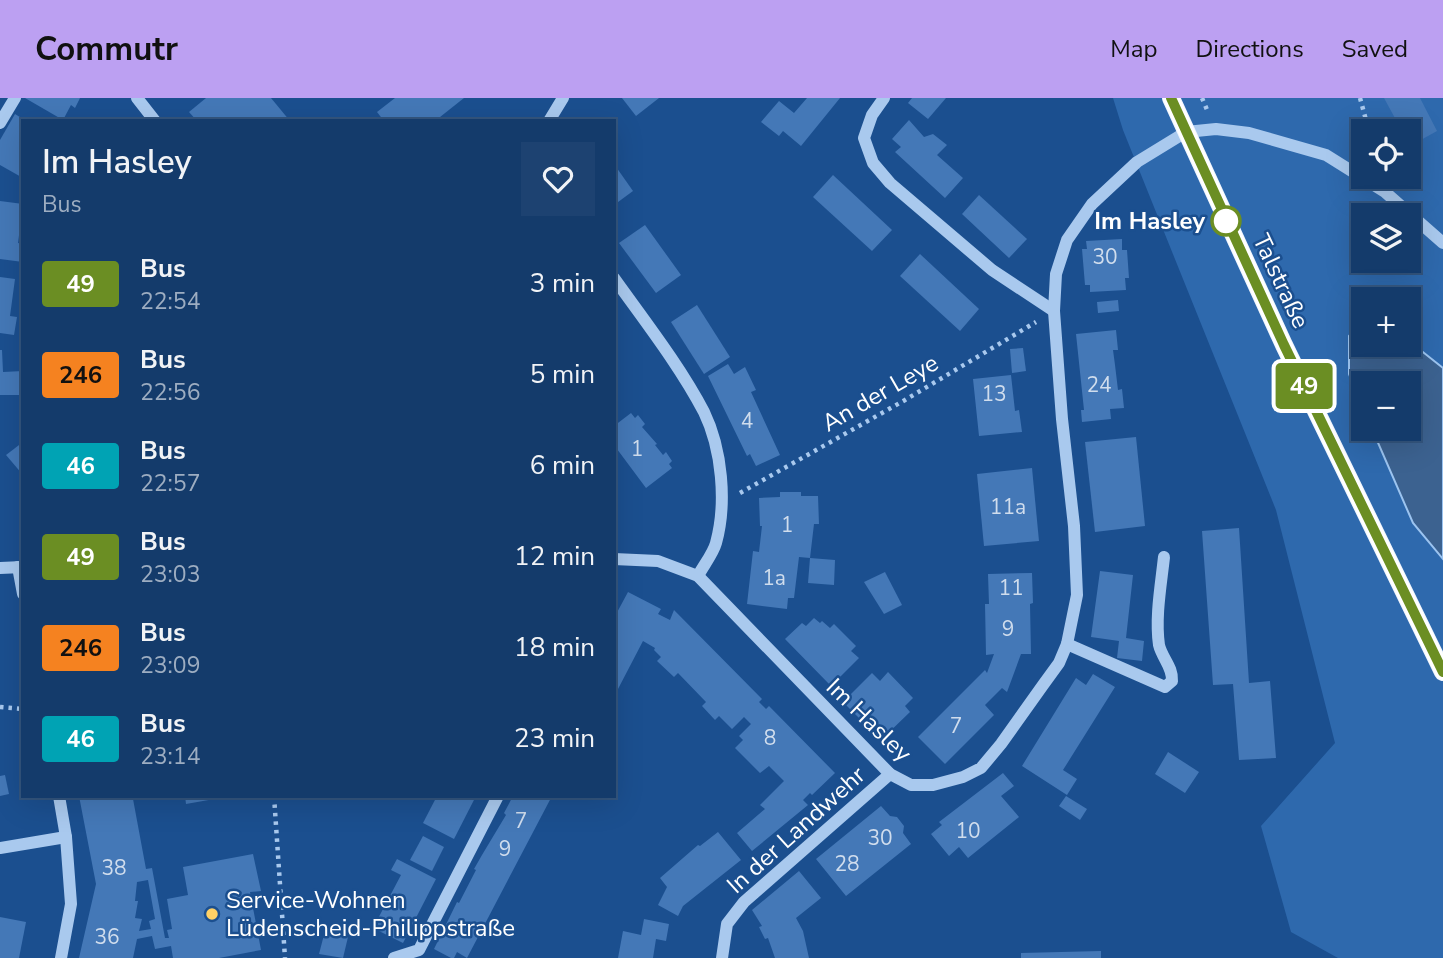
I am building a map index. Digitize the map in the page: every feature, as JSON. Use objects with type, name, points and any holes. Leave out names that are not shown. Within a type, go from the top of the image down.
[{"type":"main road","name":"Talstraße","points":[[1171,98],[1284,345],[1443,672]]},
{"type":"street","points":[[0,123],[15,98]]},
{"type":"street","points":[[137,98],[153,119]]},
{"type":"street","points":[[550,119],[564,98]]},
{"type":"street","points":[[884,98],[872,114],[864,138],[873,163],[890,183],[992,270],[1054,311]]},
{"type":"street","points":[[1186,132],[1216,129],[1249,133],[1326,155],[1385,192],[1443,243]]},
{"type":"street","name":"Im Hasley","points":[[698,576],[890,774],[911,785],[933,785],[963,777],[981,768],[1059,663],[1067,644],[1077,595],[1054,311],[1056,274],[1067,240],[1092,204],[1137,162],[1186,132]]},
{"type":"street","points":[[616,281],[663,347],[704,413],[717,453],[722,504],[716,545],[698,576],[658,561],[616,563]]},
{"type":"street","points":[[1067,644],[1165,687],[1172,681],[1172,673],[1160,647],[1159,604],[1164,557]]},
{"type":"street","points":[[0,568],[20,567]]},
{"type":"street","name":"In der Landwehr","points":[[722,958],[727,924],[744,902],[890,774]]},
{"type":"street","points":[[59,798],[66,837],[71,904],[61,958]]},
{"type":"street","points":[[394,958],[419,950],[497,798]]},
{"type":"street","points":[[0,848],[66,837]]},
{"type":"path","points":[[1360,98],[1366,119]]},
{"type":"path","name":"An der Leye","points":[[722,504],[1054,311]]},
{"type":"path","points":[[0,707],[21,709]]},
{"type":"path","points":[[275,798],[285,958]]},
{"type":"shaded area","points":[[1113,98],[1443,98],[1443,368],[1421,351],[1421,287],[1351,287],[1353,357],[1349,374],[1351,441],[1377,441],[1384,458],[1443,559],[1443,958],[1338,958],[1291,932],[1261,826],[1335,743],[1276,510],[1123,130]]},
{"type":"shaded area","points":[[1351,334],[1351,357],[1421,357],[1421,351],[1443,368],[1443,559],[1413,523],[1377,441],[1421,441],[1421,371],[1351,371],[1351,379],[1349,336]]},
{"type":"building","points":[[25,98],[80,98],[75,108],[71,105],[61,119]]},
{"type":"building","points":[[206,98],[271,98],[288,119],[195,119],[189,112]]},
{"type":"building","points":[[395,98],[464,98],[438,119],[382,119],[377,112]]},
{"type":"building","points":[[622,98],[659,98],[636,116]]},
{"type":"building","points":[[807,98],[840,98],[801,146],[783,131],[779,136],[761,122],[779,101],[794,113]]},
{"type":"building","points":[[912,98],[946,98],[928,119],[908,103]]},
{"type":"building","points":[[1384,98],[1420,98],[1437,131],[1421,140],[1421,119],[1395,119]]},
{"type":"building","points":[[15,114],[23,119],[21,177],[0,165],[0,140]]},
{"type":"building","points":[[909,120],[924,137],[933,134],[947,145],[937,155],[963,178],[945,198],[895,152],[901,147],[892,139]]},
{"type":"building","points":[[616,167],[633,191],[616,204]]},
{"type":"building","points":[[833,175],[892,230],[872,251],[813,197]]},
{"type":"building","points":[[979,195],[1027,239],[1009,258],[962,214]]},
{"type":"building","points":[[0,201],[21,204],[18,243],[21,244],[21,262],[0,259]]},
{"type":"building","points":[[645,225],[681,275],[656,293],[619,243]]},
{"type":"building","points":[[1122,239],[1122,250],[1127,250],[1129,278],[1125,278],[1126,290],[1090,292],[1090,285],[1085,285],[1082,249],[1087,249],[1086,241]]},
{"type":"building","points":[[920,254],[979,309],[960,331],[900,276]]},
{"type":"building","points":[[0,277],[15,279],[10,316],[17,317],[14,335],[0,333]]},
{"type":"building","points":[[1118,300],[1119,311],[1098,313],[1097,302]]},
{"type":"building","points":[[697,305],[730,357],[704,374],[671,322]]},
{"type":"building","points":[[1116,330],[1118,350],[1113,350],[1118,390],[1122,389],[1124,408],[1110,409],[1111,419],[1082,422],[1081,410],[1084,410],[1076,334]]},
{"type":"building","points":[[1023,348],[1026,371],[1012,373],[1010,349]]},
{"type":"building","points":[[2,350],[3,372],[21,371],[21,395],[0,395]]},
{"type":"building","points":[[728,364],[734,374],[745,367],[756,390],[751,392],[780,455],[756,466],[750,454],[747,456],[708,376]]},
{"type":"building","points":[[1011,375],[1015,411],[1019,410],[1022,432],[979,436],[973,379]]},
{"type":"building","points":[[631,413],[635,418],[638,415],[645,424],[642,427],[657,444],[655,445],[663,455],[666,452],[672,461],[669,464],[672,468],[646,488],[616,448],[616,424]]},
{"type":"building","points":[[1136,437],[1145,526],[1095,532],[1085,442]]},
{"type":"building","points":[[21,444],[21,473],[6,455]]},
{"type":"building","points":[[1032,468],[1039,541],[984,546],[977,474]]},
{"type":"building","points":[[780,492],[801,492],[801,496],[818,496],[819,524],[814,524],[810,558],[799,557],[794,598],[788,598],[787,609],[747,604],[753,551],[759,552],[762,526],[759,498],[780,497]]},
{"type":"building","points":[[1239,528],[1249,683],[1270,681],[1276,758],[1239,760],[1233,684],[1213,685],[1202,531]]},
{"type":"building","points":[[810,558],[835,560],[834,585],[808,583]]},
{"type":"building","points":[[1100,571],[1133,575],[1126,638],[1144,641],[1142,661],[1117,658],[1119,641],[1091,637]]},
{"type":"building","points":[[885,572],[902,605],[884,614],[864,582]]},
{"type":"building","points":[[1032,573],[1031,654],[1021,654],[1007,692],[1002,688],[985,705],[994,715],[945,764],[918,737],[985,670],[987,673],[994,654],[986,655],[985,604],[989,604],[988,574]]},
{"type":"building","points":[[628,592],[661,609],[658,614],[670,620],[674,610],[762,699],[759,702],[766,709],[769,706],[835,773],[803,800],[808,805],[752,851],[737,833],[765,809],[760,805],[784,781],[769,766],[760,773],[735,748],[743,740],[739,736],[751,724],[744,717],[732,729],[719,716],[715,720],[702,706],[706,702],[678,673],[674,677],[657,661],[661,657],[655,648],[643,641],[618,689],[616,688],[616,614]]},
{"type":"building","points":[[814,618],[830,628],[834,624],[856,646],[851,651],[859,658],[831,686],[785,639],[802,623],[806,626]]},
{"type":"building","points":[[888,672],[913,698],[905,706],[910,712],[881,740],[843,702],[872,673],[880,681]]},
{"type":"building","points":[[1093,674],[1115,687],[1063,770],[1077,779],[1067,795],[1022,766],[1076,678],[1086,685]]},
{"type":"building","points":[[1168,752],[1199,772],[1185,793],[1155,774]]},
{"type":"building","points":[[1003,773],[1014,786],[1001,796],[1019,817],[968,858],[959,847],[949,856],[931,834],[942,825],[939,822]]},
{"type":"building","points":[[5,775],[9,794],[0,796],[0,776]]},
{"type":"building","points":[[1066,796],[1087,809],[1080,820],[1059,806]]},
{"type":"building","points":[[79,798],[135,798],[133,799],[146,869],[152,868],[165,938],[169,938],[167,930],[172,929],[167,899],[188,895],[183,867],[253,854],[261,891],[250,892],[261,950],[219,958],[173,958],[171,946],[155,949],[152,936],[137,939],[133,958],[79,958],[96,884]],"holes":[[[148,880],[155,919],[149,921],[151,929],[139,931],[142,919],[135,918],[137,882]]]},
{"type":"building","points":[[185,798],[220,798],[186,804]]},
{"type":"building","points":[[436,798],[475,798],[454,839],[423,823]]},
{"type":"building","points":[[512,798],[551,798],[467,958],[457,952],[454,958],[451,958],[434,949],[476,870],[474,869],[506,815],[504,813]]},
{"type":"building","points":[[881,806],[890,816],[897,817],[911,844],[846,896],[816,859]]},
{"type":"building","points":[[718,832],[741,860],[683,906],[678,916],[658,905],[667,887],[660,878],[698,845]]},
{"type":"building","points":[[423,836],[444,847],[432,871],[410,860]]},
{"type":"building","points":[[397,859],[436,879],[403,943],[373,928],[401,875],[391,870]]},
{"type":"building","points":[[799,871],[821,898],[796,918],[803,931],[809,958],[775,958],[768,938],[765,939],[759,927],[762,926],[752,910]]},
{"type":"building","points":[[0,917],[26,922],[19,958],[0,958]]},
{"type":"building","points":[[644,919],[669,924],[666,941],[656,939],[653,958],[618,958],[623,931],[641,935]]},
{"type":"building","points":[[325,931],[348,937],[343,958],[319,954]]},
{"type":"building","points":[[1101,951],[1101,958],[1021,958],[1021,953]]},
{"type":"bus line","name":"49","points":[[1171,98],[1284,345],[1443,672]]},
{"type":"place","name":"Im Hasley","points":[[1226,221]]},
{"type":"place","name":"Service-Wohnen Lüdenscheid-Philippstraße","points":[[212,914]]}]
